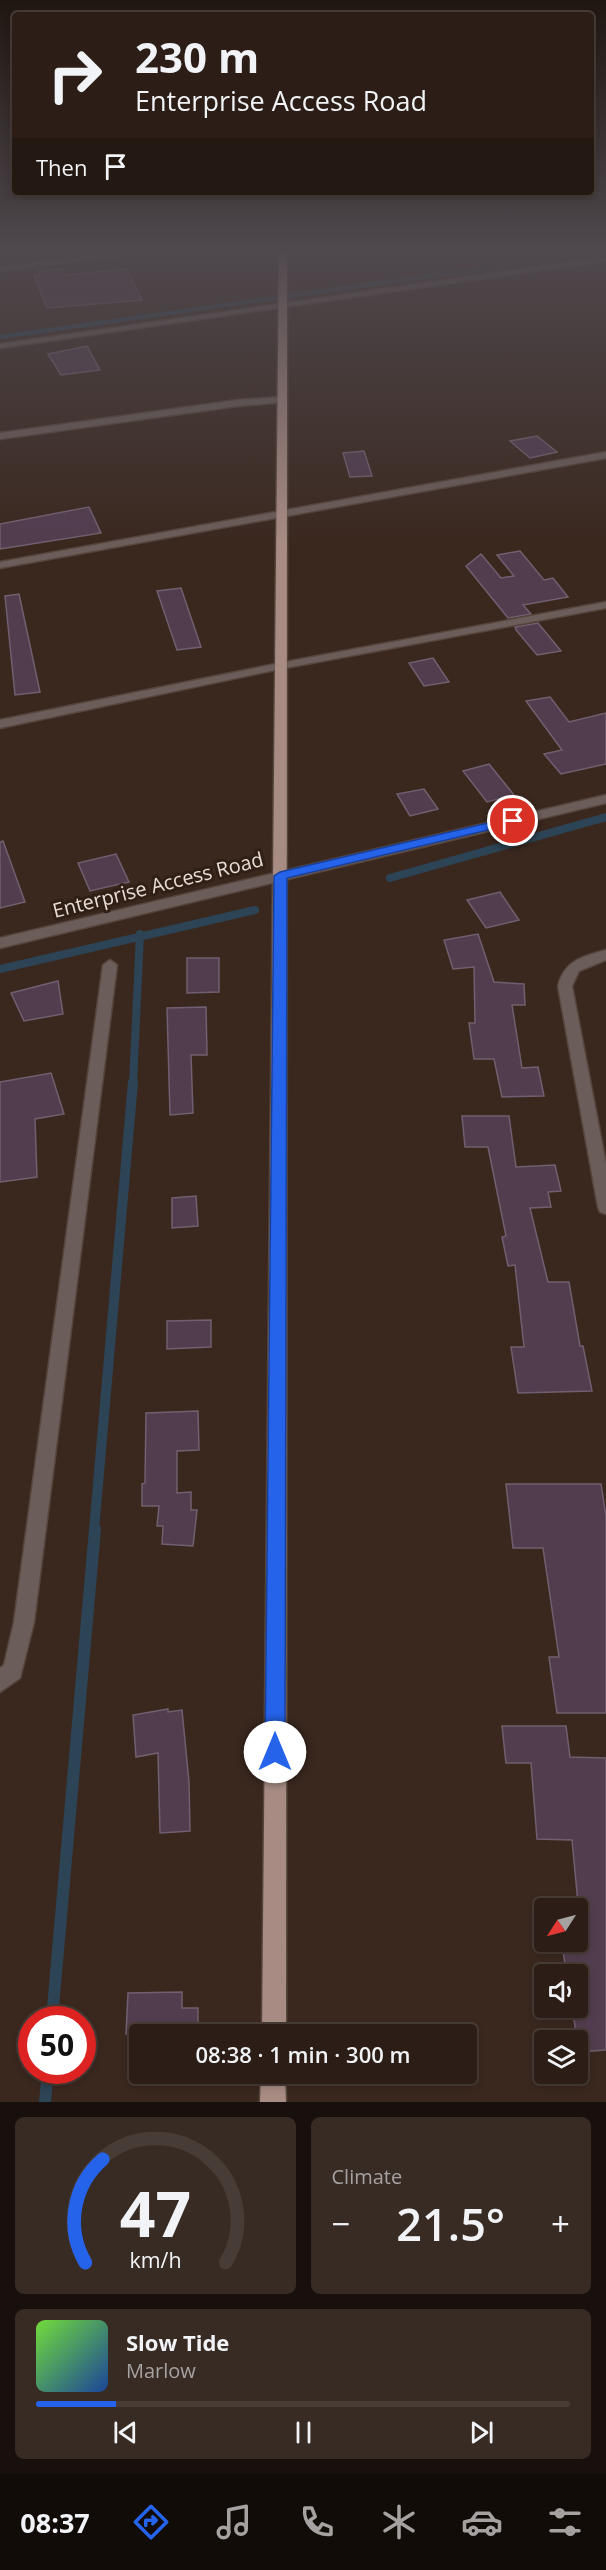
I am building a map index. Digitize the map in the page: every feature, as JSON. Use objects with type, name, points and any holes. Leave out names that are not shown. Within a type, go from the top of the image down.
[{"type":"main road","points":[[274,2024],[280,666],[284,515],[283,348]]},
{"type":"main road","points":[[273,2084],[273,2102]]},
{"type":"street","points":[[0,435],[226,404],[282,400]]},
{"type":"street","points":[[0,565],[606,455]]},
{"type":"street","points":[[0,724],[280,666],[606,605]]},
{"type":"street","name":"Enterprise Access Road","points":[[0,944],[606,799]]},
{"type":"street","points":[[606,955],[582,961],[569,973],[565,986],[606,1207]]},
{"type":"street","points":[[0,1681],[13,1671],[24,1622],[110,965]]},
{"type":"building","points":[[88,348],[100,370],[61,375],[48,354]]},
{"type":"building","points":[[537,436],[557,452],[530,458],[510,441]]},
{"type":"building","points":[[364,451],[372,476],[350,477],[343,453]]},
{"type":"building","points":[[89,507],[101,533],[0,549],[0,524]]},
{"type":"building","points":[[520,551],[544,580],[553,578],[568,597],[523,605],[531,614],[508,618],[466,566],[481,554],[501,578],[514,576],[497,555]]},
{"type":"building","points":[[181,588],[201,647],[177,650],[157,591]]},
{"type":"building","points":[[19,594],[40,692],[15,695],[5,596]]},
{"type":"building","points":[[538,623],[561,651],[537,655],[515,627]]},
{"type":"building","points":[[433,658],[449,682],[424,686],[409,663]]},
{"type":"building","points":[[550,697],[569,722],[606,713],[606,764],[561,774],[544,754],[562,750],[526,701]]},
{"type":"building","points":[[489,764],[514,795],[487,802],[463,771]]},
{"type":"building","points":[[424,789],[438,809],[410,816],[397,794]]},
{"type":"building","points":[[3,841],[25,902],[0,908],[0,842]]},
{"type":"building","points":[[116,854],[129,882],[90,891],[78,863]]},
{"type":"building","points":[[500,892],[519,920],[486,928],[467,900]]},
{"type":"building","points":[[478,934],[494,982],[524,984],[525,1005],[512,1005],[522,1068],[538,1067],[544,1096],[502,1097],[494,1059],[474,1059],[469,1023],[475,1023],[474,967],[453,969],[444,940]]},
{"type":"building","points":[[187,958],[219,958],[219,992],[187,993]]},
{"type":"building","points":[[58,981],[63,1014],[24,1021],[11,993]]},
{"type":"building","points":[[206,1007],[207,1055],[191,1055],[193,1113],[170,1115],[167,1008]]},
{"type":"building","points":[[51,1073],[64,1114],[35,1119],[37,1177],[0,1182],[0,1082]]},
{"type":"building","points":[[462,1116],[509,1116],[516,1167],[555,1165],[561,1191],[548,1192],[551,1207],[530,1208],[548,1282],[569,1282],[580,1346],[583,1346],[592,1391],[518,1393],[511,1347],[524,1347],[515,1265],[508,1266],[502,1237],[506,1236],[488,1147],[465,1147]]},
{"type":"building","points":[[196,1196],[198,1226],[172,1228],[172,1198]]},
{"type":"building","points":[[211,1320],[211,1347],[167,1349],[167,1321]]},
{"type":"building","points":[[198,1411],[199,1450],[177,1451],[177,1493],[191,1492],[191,1510],[197,1510],[193,1546],[162,1544],[163,1526],[157,1526],[159,1506],[142,1506],[142,1484],[145,1483],[146,1413]]},
{"type":"building","points":[[506,1484],[601,1484],[606,1516],[606,1713],[557,1713],[549,1657],[559,1657],[543,1548],[513,1548]]},
{"type":"building","points":[[168,1709],[168,1712],[182,1710],[189,1782],[190,1831],[160,1833],[158,1753],[136,1757],[133,1715]]},
{"type":"building","points":[[502,1726],[566,1726],[570,1757],[606,1758],[606,2050],[588,2051],[588,2030],[576,2030],[574,2018],[588,2018],[588,1964],[565,1964],[563,1952],[588,1952],[588,1898],[577,1898],[572,1840],[537,1839],[531,1763],[506,1763]]},
{"type":"building","points":[[182,1992],[182,2008],[198,2008],[198,2024],[129,2024],[129,2034],[126,2034],[128,1993]]},
{"type":"waterway","points":[[390,878],[606,817]]},
{"type":"waterway","points":[[140,937],[255,910]]},
{"type":"waterway","points":[[0,969],[140,937]]},
{"type":"waterway","points":[[133,1084],[140,937]]},
{"type":"waterway","points":[[94,1530],[133,1082]]},
{"type":"waterway","points":[[53,2006],[95,1529]]},
{"type":"waterway","points":[[45,2102],[47,2084]]},
{"type":"route","points":[[275,1752],[280,876],[513,821]]}]
